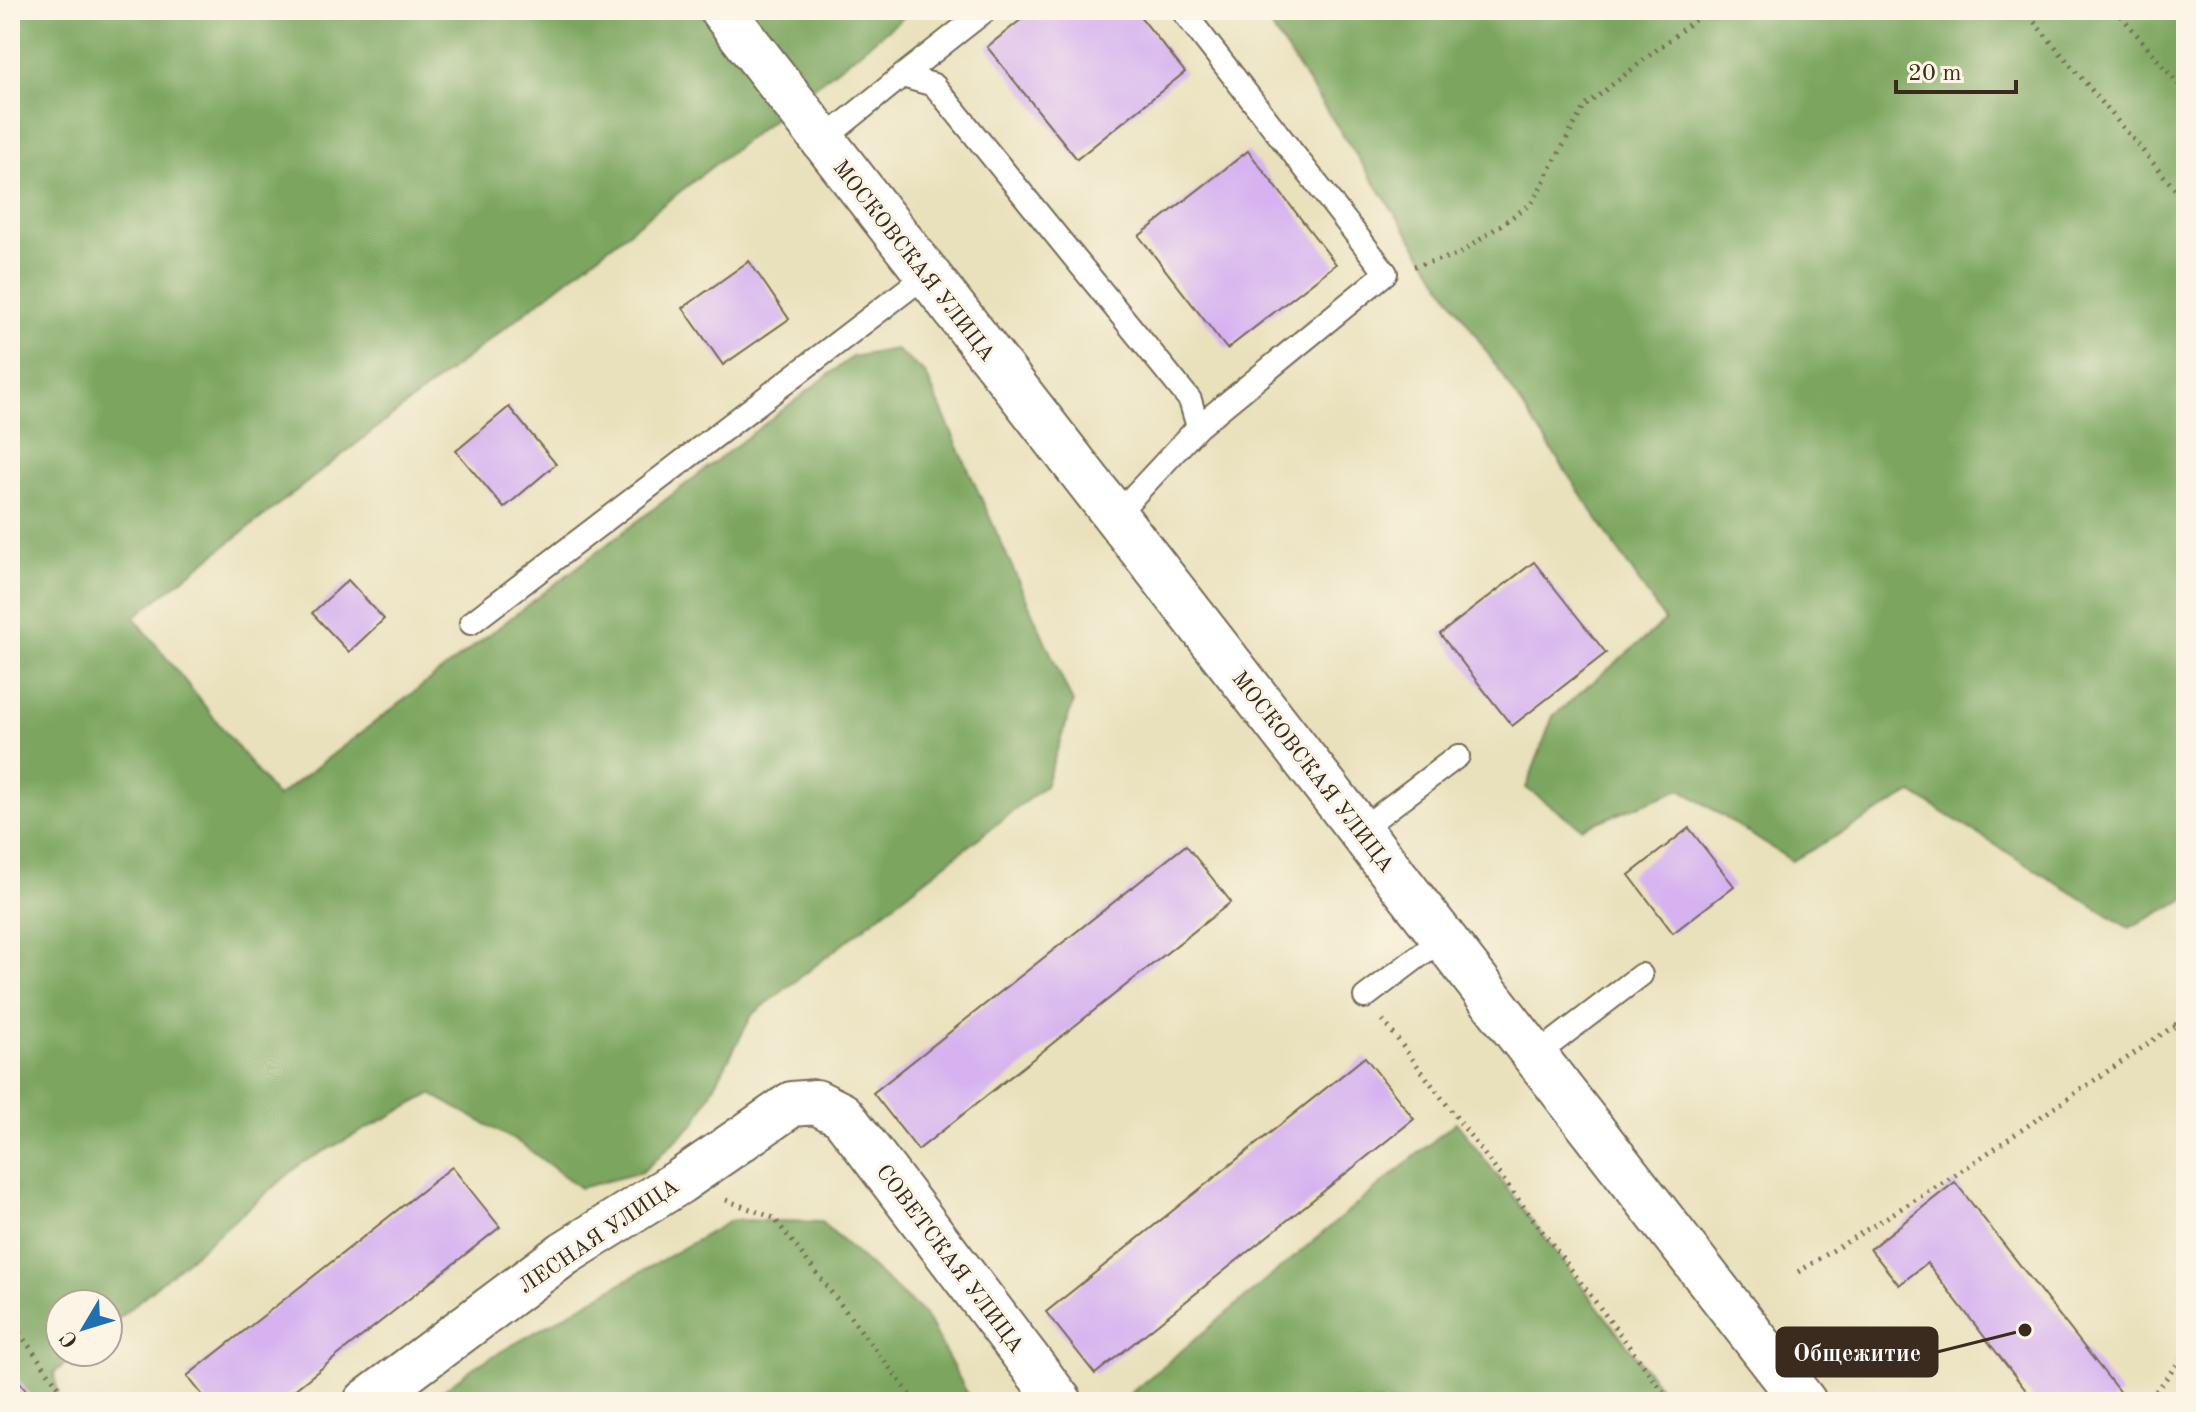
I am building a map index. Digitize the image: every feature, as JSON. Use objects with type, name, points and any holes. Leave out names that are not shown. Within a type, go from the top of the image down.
[{"type":"street","name":"МОСКОВСКАЯ УЛИЦА","points":[[722,10],[1804,1402]]},
{"type":"street","name":"ЛЕСНАЯ УЛИЦА","points":[[366,1402],[565,1253],[679,1182],[792,1104],[816,1102],[842,1115]]},
{"type":"street","name":"СОВЕТСКАЯ УЛИЦА","points":[[842,1115],[1060,1402]]},
{"type":"lane","points":[[822,141],[986,10]]},
{"type":"lane","points":[[1115,516],[1198,427],[1386,273],[1182,10]]},
{"type":"lane","points":[[902,76],[934,85],[1190,400],[1198,427]]},
{"type":"lane","points":[[471,623],[926,275]]},
{"type":"lane","points":[[1360,830],[1458,756]]},
{"type":"lane","points":[[1365,997],[1443,938]]},
{"type":"lane","points":[[1535,1056],[1641,975]]},
{"type":"path","points":[[1386,273],[1458,255],[1532,203],[1584,107],[1707,10]]},
{"type":"path","points":[[2024,10],[2186,202]]},
{"type":"path","points":[[2116,10],[2186,93]]},
{"type":"path","points":[[1365,997],[1671,1402]]},
{"type":"path","points":[[1798,1272],[1957,1174],[2186,1016]]},
{"type":"path","points":[[2171,1028],[2186,1023]]},
{"type":"path","points":[[679,1182],[774,1218],[916,1402]]},
{"type":"path","points":[[10,1320],[70,1402]]},
{"type":"path","points":[[2144,1402],[2159,1388],[2186,1352]]},
{"type":"green space","points":[[10,10],[913,10],[134,617],[277,797],[852,357],[895,349],[925,373],[1073,703],[1045,786],[752,1015],[695,1123],[642,1172],[580,1188],[523,1145],[431,1094],[302,1163],[124,1313],[124,1288],[44,1288],[44,1368],[60,1368],[54,1373],[60,1402],[10,1402]]},
{"type":"green space","points":[[1260,10],[2186,10],[2186,899],[2129,928],[1912,793],[1792,861],[1681,789],[1582,828],[1526,788],[1553,716],[1665,621]]},
{"type":"green space","points":[[1456,1122],[1671,1402],[1120,1402]]},
{"type":"green space","points":[[732,1220],[821,1222],[925,1315],[972,1402],[428,1402],[474,1367]]},
{"type":"building","points":[[1033,10],[1135,10],[1185,72],[1077,159],[987,47]]},
{"type":"building","points":[[1248,151],[1336,264],[1227,349],[1139,236]]},
{"type":"building","points":[[749,261],[789,319],[723,365],[683,308]]},
{"type":"building","points":[[509,407],[556,464],[504,508],[456,451]]},
{"type":"building","points":[[1534,562],[1606,653],[1512,726],[1440,634]]},
{"type":"building","points":[[348,580],[384,619],[349,652],[312,613]]},
{"type":"building","points":[[1689,828],[1734,886],[1673,933],[1629,875]]},
{"type":"building","points":[[1186,845],[1231,902],[918,1150],[873,1093]]},
{"type":"building","points":[[1365,1057],[1414,1119],[1095,1374],[1046,1312]]},
{"type":"building","points":[[452,1167],[500,1227],[279,1402],[208,1402],[187,1376]]},
{"type":"building","points":[[1955,1182],[2121,1394],[2111,1402],[2035,1402],[1927,1263],[1899,1285],[1870,1249]]},
{"type":"building","points":[[10,1369],[35,1402],[10,1402]]},
{"type":"place","name":"Общежитие","points":[[2025,1330]]}]
